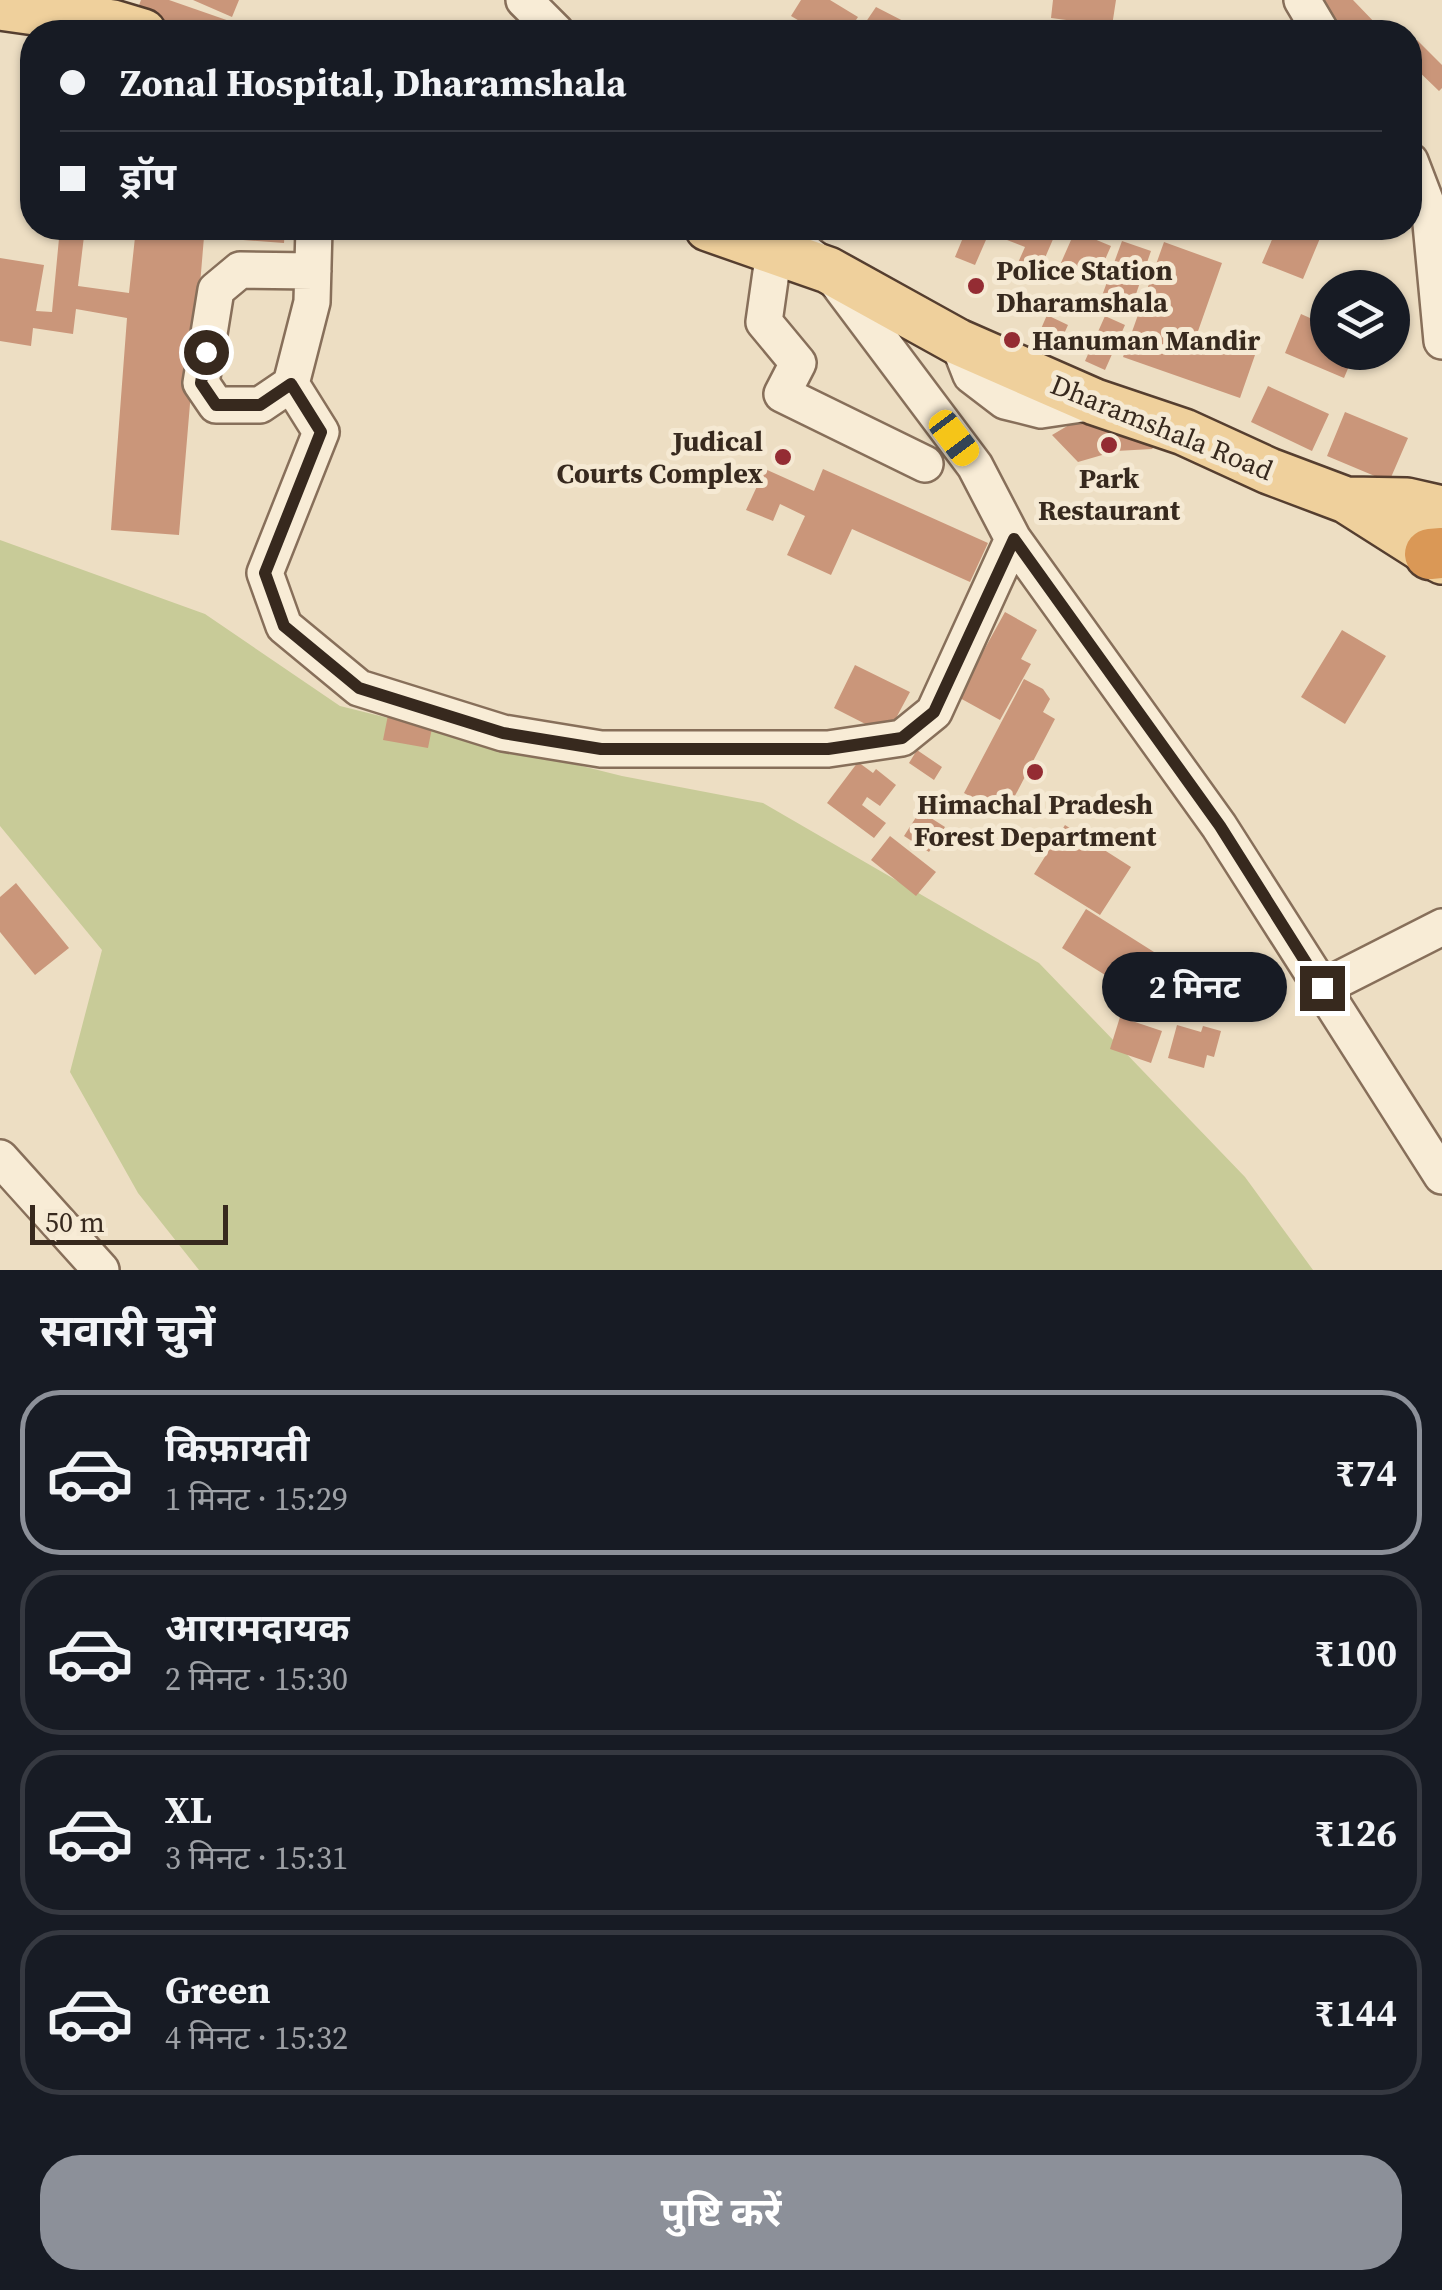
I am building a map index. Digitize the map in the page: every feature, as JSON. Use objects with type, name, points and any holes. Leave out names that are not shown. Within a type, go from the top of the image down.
[{"type":"main road","points":[[0,7],[92,20]]},
{"type":"main road","name":"Dharamshala Road","points":[[777,240],[958,342],[1096,402],[1184,432],[1269,471],[1346,500],[1439,544]]},
{"type":"street","points":[[524,0],[544,20]]},
{"type":"street","points":[[1422,188],[1436,219],[1442,340]]},
{"type":"street","points":[[313,271],[240,270],[216,290],[201,383],[216,405],[260,405],[291,384],[312,302],[313,271],[314,240]]},
{"type":"street","points":[[775,240],[764,322],[798,363],[782,394],[924,464]]},
{"type":"street","points":[[828,270],[976,466],[1014,539],[1220,826],[1442,1176]]},
{"type":"street","points":[[291,384],[321,432],[265,573],[284,626],[359,688],[503,733],[601,749],[828,749],[902,738],[934,712],[1014,539]]},
{"type":"street","points":[[1322,988],[1442,927]]},
{"type":"street","points":[[0,1158],[101,1270]]},
{"type":"green space","points":[[0,540],[205,614],[340,706],[622,776],[763,803],[1039,963],[1245,1177],[1313,1270],[199,1270],[138,1193],[70,1072],[102,950],[0,826]]},
{"type":"building","points":[[141,0],[169,0],[226,20],[134,20]]},
{"type":"building","points":[[193,0],[239,0],[232,17]]},
{"type":"building","points":[[801,0],[830,0],[858,17],[798,20],[791,16]]},
{"type":"building","points":[[1053,0],[1116,0],[1113,20],[1051,18]]},
{"type":"building","points":[[1324,0],[1353,0],[1372,20],[1331,20],[1318,6]]},
{"type":"building","points":[[876,7],[901,20],[867,20]]},
{"type":"building","points":[[1422,45],[1442,65],[1439,91],[1422,75]]},
{"type":"building","points":[[59,240],[84,240],[78,286],[129,293],[135,240],[204,240],[179,535],[111,530],[127,318],[76,309],[73,334],[33,328],[31,346],[0,341],[0,258],[44,265],[36,311],[52,312]]},
{"type":"building","points":[[962,240],[986,240],[975,265],[955,257]]},
{"type":"building","points":[[1007,240],[1053,240],[1038,274],[1017,265],[1025,247]]},
{"type":"building","points":[[1071,240],[1097,240],[1111,246],[1096,280],[1060,265]]},
{"type":"building","points":[[1272,240],[1319,240],[1303,279],[1262,263]]},
{"type":"building","points":[[1122,241],[1151,251],[1129,314],[1099,304]]},
{"type":"building","points":[[1164,242],[1222,263],[1197,334],[1255,355],[1240,398],[1123,357]]},
{"type":"building","points":[[1301,314],[1310,318],[1310,364],[1285,353]]},
{"type":"building","points":[[1047,315],[1068,325],[1058,347],[1037,338]]},
{"type":"building","points":[[1105,316],[1125,325],[1105,370],[1085,361]]},
{"type":"building","points":[[1325,370],[1347,370],[1344,378]]},
{"type":"building","points":[[1268,386],[1329,414],[1312,451],[1251,422]]},
{"type":"building","points":[[1345,412],[1408,438],[1389,482],[1327,456]]},
{"type":"building","name":"Park Restaurant","points":[[1105,419],[1160,440],[1152,449],[1116,451],[1078,462],[1052,435],[1069,425]]},
{"type":"building","points":[[765,469],[814,491],[823,469],[988,543],[970,582],[852,529],[831,575],[787,555],[805,516],[780,504],[773,521],[746,510]]},
{"type":"building","points":[[1005,612],[1037,630],[1021,659],[1031,664],[1000,720],[958,697]]},
{"type":"building","points":[[1342,630],[1386,656],[1345,724],[1301,697]]},
{"type":"building","points":[[855,665],[910,692],[887,735],[834,708]]},
{"type":"building","points":[[1024,679],[1043,689],[1050,699],[1043,712],[1055,719],[1005,815],[964,793]]},
{"type":"building","points":[[388,715],[433,723],[428,748],[383,740]]},
{"type":"building","points":[[917,750],[942,767],[934,780],[909,763]]},
{"type":"building","points":[[858,762],[873,773],[876,769],[896,785],[880,806],[867,797],[862,805],[886,823],[874,838],[827,803]]},
{"type":"building","points":[[920,811],[945,827],[929,852],[904,836]]},
{"type":"building","points":[[1065,825],[1131,867],[1100,915],[1034,874]]},
{"type":"building","points":[[890,836],[936,872],[916,896],[871,860]]},
{"type":"building","points":[[16,883],[69,948],[35,975],[0,932],[0,897]]},
{"type":"building","points":[[1086,909],[1154,952],[1129,990],[1062,948]]},
{"type":"building","points":[[1120,1017],[1162,1031],[1151,1063],[1110,1049]]},
{"type":"building","points":[[1177,1025],[1201,1032],[1203,1026],[1221,1031],[1214,1057],[1207,1055],[1204,1068],[1168,1058]]},
{"type":"place","name":"Police Station Dharamshala","points":[[976,286]]},
{"type":"place","name":"Hanuman Mandir","points":[[1012,340]]},
{"type":"place","name":"Park Restaurant","points":[[1109,445]]},
{"type":"place","name":"Judical Courts Complex","points":[[783,457]]},
{"type":"place","name":"Himachal Pradesh Forest Department","points":[[1035,772]]},
{"type":"route","points":[[206,352],[201,383],[216,405],[260,405],[291,384],[321,432],[265,573],[284,626],[359,688],[503,733],[601,749],[828,749],[902,738],[934,712],[1014,539],[1220,826],[1322,988]]}]
